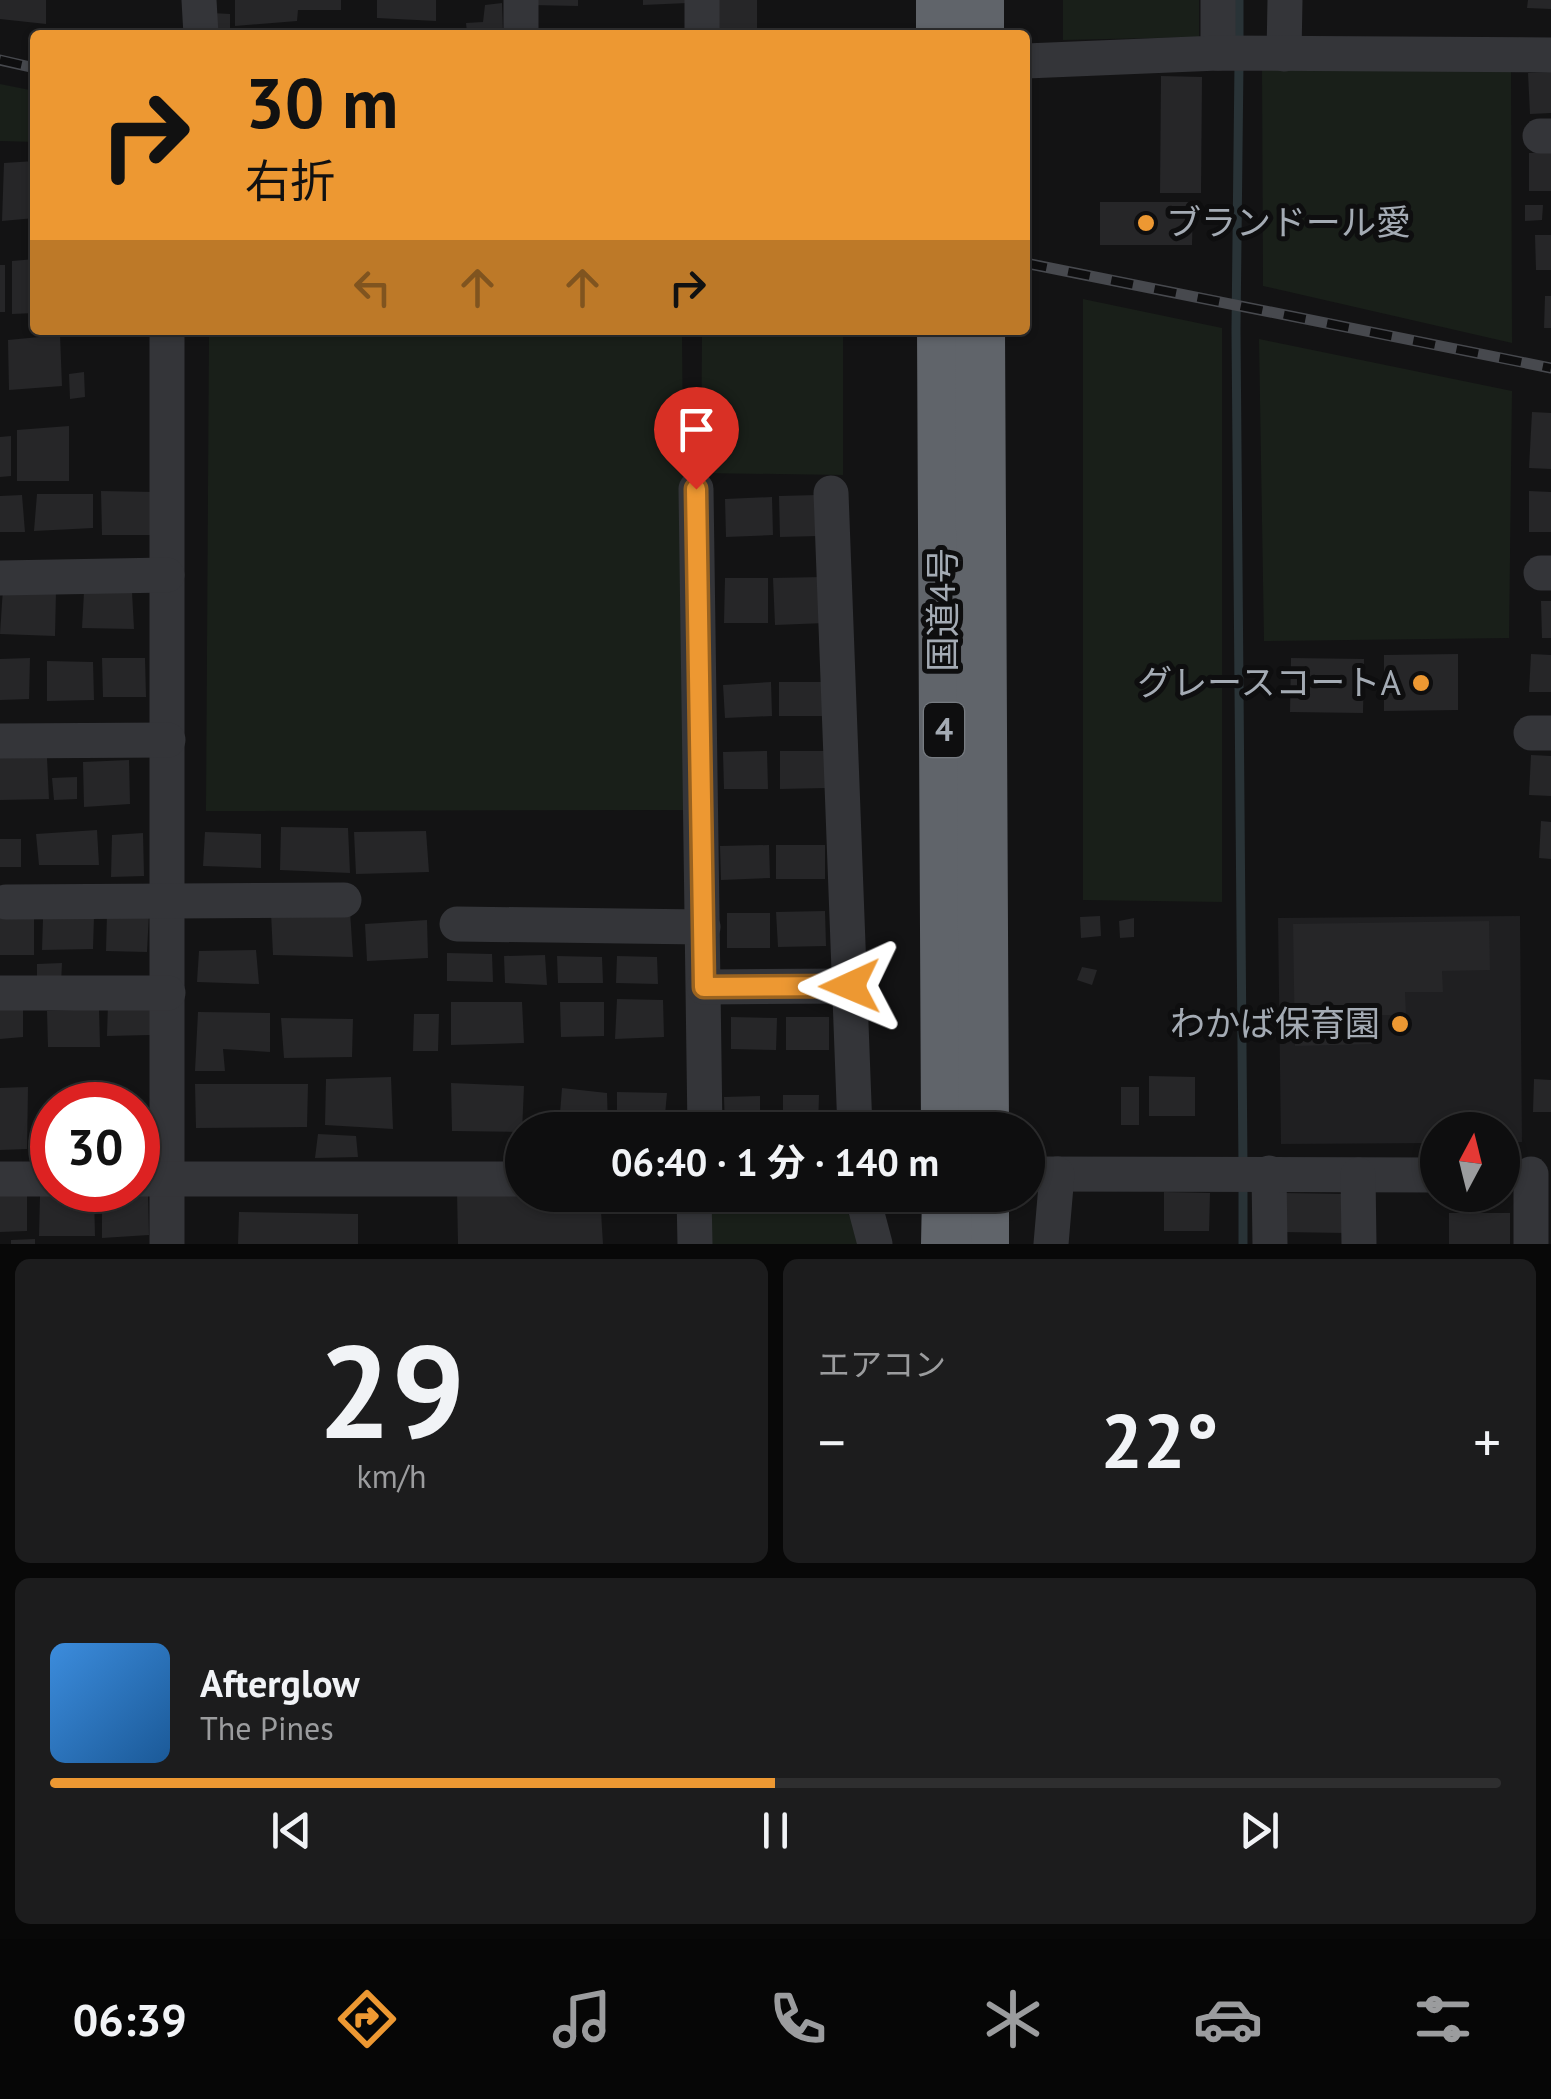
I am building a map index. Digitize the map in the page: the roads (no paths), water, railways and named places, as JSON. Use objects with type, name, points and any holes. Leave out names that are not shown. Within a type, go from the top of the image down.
[{"type":"highway","points":[[941,0],[941,30]]},
{"type":"highway","points":[[980,0],[980,30]]},
{"type":"highway","name":"国道4号","points":[[942,335],[946,1112]]},
{"type":"highway","name":"国道4号","points":[[980,335],[984,1112]]},
{"type":"highway","points":[[946,1212],[946,1244]]},
{"type":"highway","points":[[984,1212],[984,1244]]},
{"type":"street","points":[[199,0],[201,30]]},
{"type":"street","points":[[521,0],[521,30]]},
{"type":"street","points":[[702,0],[702,30]]},
{"type":"street","points":[[1218,0],[1247,54]]},
{"type":"street","points":[[1247,54],[1285,0]]},
{"type":"street","points":[[1030,61],[1247,54],[1551,55]]},
{"type":"street","points":[[160,1086],[168,993],[167,335]]},
{"type":"street","points":[[696,489],[705,1112]]},
{"type":"street","points":[[832,493],[854,1112]]},
{"type":"street","points":[[0,578],[167,575]]},
{"type":"street","points":[[0,741],[168,740]]},
{"type":"street","points":[[6,902],[344,900]]},
{"type":"street","points":[[458,924],[704,927]]},
{"type":"street","points":[[704,987],[850,986]]},
{"type":"street","points":[[0,994],[168,993]]},
{"type":"street","points":[[1252,1173],[1270,1244]]},
{"type":"street","points":[[1045,1174],[1420,1175]]},
{"type":"street","points":[[1528,1174],[1531,1244]]},
{"type":"street","points":[[1358,1176],[1359,1244]]},
{"type":"street","points":[[0,1179],[30,1179]]},
{"type":"street","points":[[160,1179],[505,1179]]},
{"type":"street","points":[[1045,1197],[1051,1244]]},
{"type":"street","points":[[160,1212],[167,1244]]},
{"type":"street","points":[[694,1212],[695,1244]]},
{"type":"street","points":[[867,1212],[875,1244]]},
{"type":"waterway","points":[[1239,0],[1239,47]]},
{"type":"waterway","points":[[1239,63],[1236,329],[1243,1167]]},
{"type":"waterway","points":[[1243,1183],[1243,1244]]},
{"type":"railway","points":[[0,60],[30,67]]},
{"type":"railway","points":[[1030,264],[1551,368]]},
{"type":"place","name":"ブランドール愛","points":[[1146,223]]},
{"type":"place","name":"グレースコートA","points":[[1421,683]]},
{"type":"place","name":"わかば保育園","points":[[1400,1024]]}]
